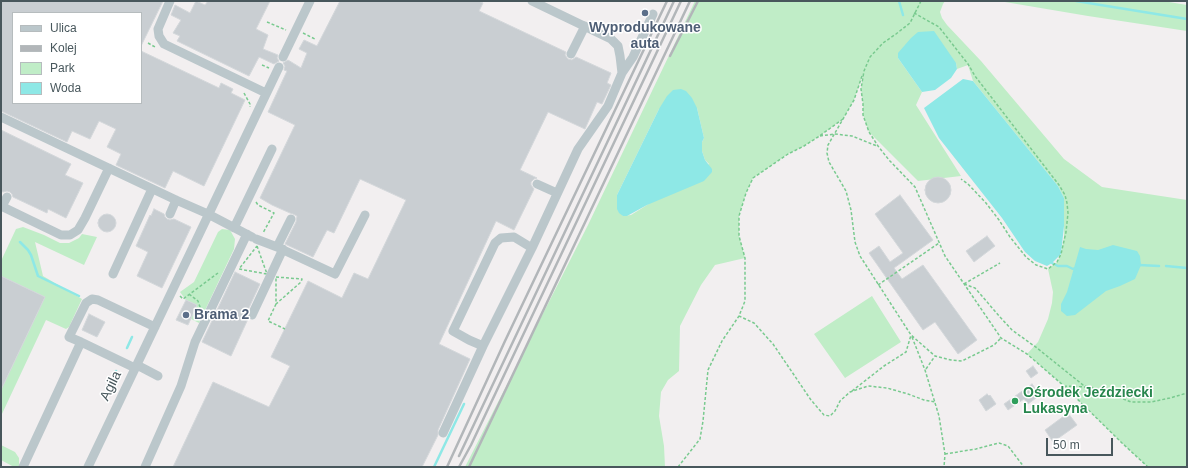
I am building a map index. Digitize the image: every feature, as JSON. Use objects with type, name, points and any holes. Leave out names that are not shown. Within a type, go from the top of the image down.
[{"type":"lane","points":[[170,1],[158,29],[159,36],[164,44],[266,93]]},
{"type":"lane","points":[[283,57],[310,1]]},
{"type":"lane","points":[[532,1],[611,38],[618,46],[622,73]]},
{"type":"lane","points":[[443,433],[483,346],[532,248],[578,149],[608,106],[622,73],[633,57],[653,14]]},
{"type":"lane","points":[[571,54],[584,26]]},
{"type":"lane","name":"Agila","points":[[88,467],[266,93],[274,68]]},
{"type":"lane","points":[[1,117],[208,214],[255,238],[335,274],[365,215]]},
{"type":"lane","points":[[234,228],[272,149]]},
{"type":"lane","points":[[7,197],[1,206],[62,235],[70,235],[78,230],[85,218],[109,168]]},
{"type":"lane","points":[[537,184],[557,192]]},
{"type":"lane","points":[[113,274],[152,189]]},
{"type":"lane","points":[[170,214],[176,200]]},
{"type":"lane","points":[[252,315],[291,219]]},
{"type":"lane","points":[[145,467],[181,386],[195,342],[255,238]]},
{"type":"lane","points":[[483,346],[453,331],[495,243],[501,238],[514,238],[532,248]]},
{"type":"lane","points":[[155,327],[98,300],[92,299],[86,303],[69,337],[158,376]]},
{"type":"lane","points":[[23,467],[81,342]]},
{"type":"path","points":[[921,1],[910,23],[883,43],[870,57],[854,100],[828,145],[827,153],[829,162],[846,191],[851,210],[855,242],[860,256],[912,335],[935,356],[962,361],[994,345],[1001,338]]},
{"type":"path","points":[[914,13],[939,27],[1065,195],[1068,208],[1066,232],[1061,254],[1057,262],[1048,269],[1036,265],[1026,257],[986,203],[968,184],[961,179]]},
{"type":"path","points":[[267,22],[289,31]]},
{"type":"path","points":[[262,65],[274,68]]},
{"type":"path","points":[[864,71],[861,89],[863,115],[869,132],[889,160],[915,187],[945,256],[1001,338],[1027,354],[1064,386],[1148,467]]},
{"type":"path","points":[[678,467],[700,439],[708,370],[722,341],[739,316],[745,301],[745,258],[739,236],[739,216],[746,193],[753,178],[788,154],[818,137],[843,119]]},
{"type":"path","points":[[818,137],[835,134],[852,136],[878,146]]},
{"type":"path","points":[[255,238],[267,274],[239,269],[255,238],[274,213],[258,205]]},
{"type":"path","points":[[878,285],[939,243]]},
{"type":"path","points":[[964,284],[1000,263]]},
{"type":"path","points":[[178,294],[182,299],[218,272]]},
{"type":"path","points":[[276,304],[276,277],[302,279],[301,282],[276,304],[268,321],[284,329]]},
{"type":"path","points":[[964,284],[975,288],[1012,330],[1083,385],[1101,390],[1131,402],[1152,402],[1187,393]]},
{"type":"path","points":[[189,294],[198,301],[200,307],[194,320]]},
{"type":"path","points":[[739,316],[754,323],[773,344],[811,400],[824,415],[830,416],[835,411],[840,401],[850,392],[884,366],[906,352],[912,335]]},
{"type":"path","points":[[912,335],[925,370],[939,416],[945,454],[944,467]]},
{"type":"path","points":[[925,370],[935,356]]},
{"type":"path","points":[[850,392],[868,386],[887,388],[935,402]]},
{"type":"path","points":[[1064,386],[1090,387]]},
{"type":"path","points":[[945,454],[976,449],[999,443],[1008,446],[1024,467]]},
{"type":"green space","points":[[695,1],[945,1],[940,12],[947,25],[981,61],[1064,159],[1102,187],[1187,200],[1187,467],[1148,467],[1064,386],[1027,354],[1038,342],[1048,319],[1052,303],[1053,292],[1048,269],[1057,262],[1061,254],[1064,237],[1064,198],[1058,186],[973,81],[968,65],[957,69],[956,63],[898,58],[922,92],[916,105],[961,176],[918,181],[869,132],[863,115],[861,89],[863,74],[854,100],[843,119],[818,137],[788,154],[753,178],[746,193],[739,216],[739,236],[745,258],[715,265],[701,285],[680,326],[679,371],[668,380],[661,392],[659,416],[664,446],[665,467],[465,467],[588,225]],"holes":[[[697,108],[704,138],[702,142],[702,151],[705,160],[709,164],[631,215],[623,216],[617,195],[659,109]]]},
{"type":"green space","points":[[999,1],[1163,1],[1187,5],[1187,31],[1088,16]]},
{"type":"green space","points":[[23,227],[60,243],[69,243],[79,238],[82,234],[97,237],[84,265],[35,242],[43,276],[82,299],[69,327],[66,329],[46,320],[1,416],[1,390],[45,297],[1,276],[1,261],[16,229]]},
{"type":"green space","points":[[222,229],[230,230],[235,239],[234,249],[199,323],[191,319],[197,305],[186,300],[180,292],[194,282],[218,232]]},
{"type":"green space","points":[[872,296],[901,342],[845,378],[814,334]]},
{"type":"green space","points":[[1,445],[15,452],[19,458],[19,467],[14,467],[1,460]]},
{"type":"water","points":[[934,31],[956,63],[957,69],[951,78],[935,90],[922,92],[898,58],[898,53],[918,32]]},
{"type":"water","points":[[963,79],[973,81],[1058,186],[1064,198],[1064,226],[1061,254],[1047,266],[1035,261],[1025,252],[1002,218],[939,138],[924,108]]},
{"type":"water","points":[[681,89],[686,91],[692,98],[697,108],[704,138],[702,142],[702,151],[705,160],[712,169],[712,172],[704,181],[647,205],[627,216],[623,216],[617,209],[617,195],[659,109],[667,96],[673,90]]},
{"type":"water","points":[[1113,245],[1137,251],[1140,256],[1141,265],[1135,279],[1106,291],[1075,315],[1067,316],[1061,311],[1061,304],[1067,292],[1080,247],[1098,250]]},
{"type":"building","points":[[1,1],[163,1],[142,44],[142,12],[12,12],[12,104],[142,104],[142,51],[219,88],[221,83],[233,89],[231,93],[245,100],[204,186],[173,171],[165,188],[116,165],[121,154],[107,147],[116,129],[99,121],[90,139],[72,131],[67,142],[1,111]]},
{"type":"building","points":[[196,1],[205,5],[208,1],[270,1],[256,29],[268,35],[263,49],[278,55],[277,58],[279,61],[274,64],[259,57],[249,76],[177,41],[180,36],[173,33],[181,20],[171,15],[175,5],[190,13]]},
{"type":"building","points":[[340,1],[478,1],[483,3],[479,11],[566,52],[565,55],[568,59],[572,60],[576,57],[611,73],[607,83],[611,85],[602,104],[597,102],[585,129],[548,112],[520,170],[537,178],[531,182],[534,189],[514,230],[496,221],[439,344],[470,359],[438,430],[438,435],[422,467],[173,467],[213,382],[269,407],[290,366],[271,357],[308,281],[342,298],[354,273],[368,279],[406,200],[360,179],[334,233],[327,230],[313,257],[285,244],[296,222],[297,216],[260,198],[295,125],[268,112],[287,71],[284,70],[285,66],[283,63],[288,60],[301,68],[307,53],[299,49],[304,40],[317,46]]},
{"type":"building","points":[[1,130],[71,164],[65,175],[83,183],[66,218],[48,209],[47,213],[13,197],[10,192],[1,191]]},
{"type":"building","points":[[938,177],[947,181],[951,190],[947,199],[938,203],[929,199],[925,190],[929,181]]},
{"type":"building","points":[[900,195],[933,240],[894,268],[902,279],[923,265],[977,340],[958,354],[935,322],[923,330],[869,253],[879,246],[890,262],[903,253],[875,214]]},
{"type":"building","points":[[154,209],[164,214],[167,219],[174,219],[191,227],[162,288],[137,276],[148,252],[136,246]]},
{"type":"building","points":[[107,214],[113,217],[116,223],[113,229],[107,232],[101,229],[98,223],[101,217]]},
{"type":"building","points":[[987,236],[995,246],[974,262],[966,251]]},
{"type":"building","points":[[235,272],[260,284],[247,312],[246,316],[248,319],[231,356],[202,342]]},
{"type":"building","points":[[1,276],[45,297],[1,390]]},
{"type":"building","name":"Brama 2","points":[[186,300],[197,305],[188,325],[176,320]]},
{"type":"building","points":[[89,314],[105,322],[97,337],[82,330]]},
{"type":"building","points":[[1033,366],[1038,373],[1031,378],[1026,371]]},
{"type":"building","points":[[1032,384],[1040,395],[1028,404],[1024,399],[1008,410],[1004,404]]},
{"type":"building","points":[[987,394],[989,396],[990,395],[996,404],[986,411],[979,400]]},
{"type":"building","points":[[1068,413],[1077,425],[1053,442],[1045,430]]},
{"type":"waterway","points":[[899,1],[903,15]]},
{"type":"waterway","points":[[1076,1],[1187,19]]},
{"type":"waterway","points":[[20,242],[31,255],[38,276],[79,296]]},
{"type":"waterway","points":[[1052,263],[1058,266],[1067,266],[1073,269],[1076,268]]},
{"type":"waterway","points":[[1139,265],[1159,266]]},
{"type":"waterway","points":[[1166,266],[1187,268]]},
{"type":"waterway","points":[[127,348],[132,337]]},
{"type":"waterway","points":[[111,385],[116,371]]},
{"type":"waterway","points":[[434,467],[464,404]]},
{"type":"railway","points":[[447,467],[505,341],[667,1]]},
{"type":"railway","points":[[459,456],[674,1]]},
{"type":"railway","points":[[459,467],[471,445],[681,1]]},
{"type":"railway","points":[[469,467],[690,1]]},
{"type":"railway","points":[[670,56],[698,1]]},
{"type":"place","name":"Wyprodukowane auta","points":[[645,13]]},
{"type":"place","name":"Brama 2","points":[[186,315]]},
{"type":"place","name":"Ośrodek Jeździecki Lukasyna","points":[[1015,401]]}]
